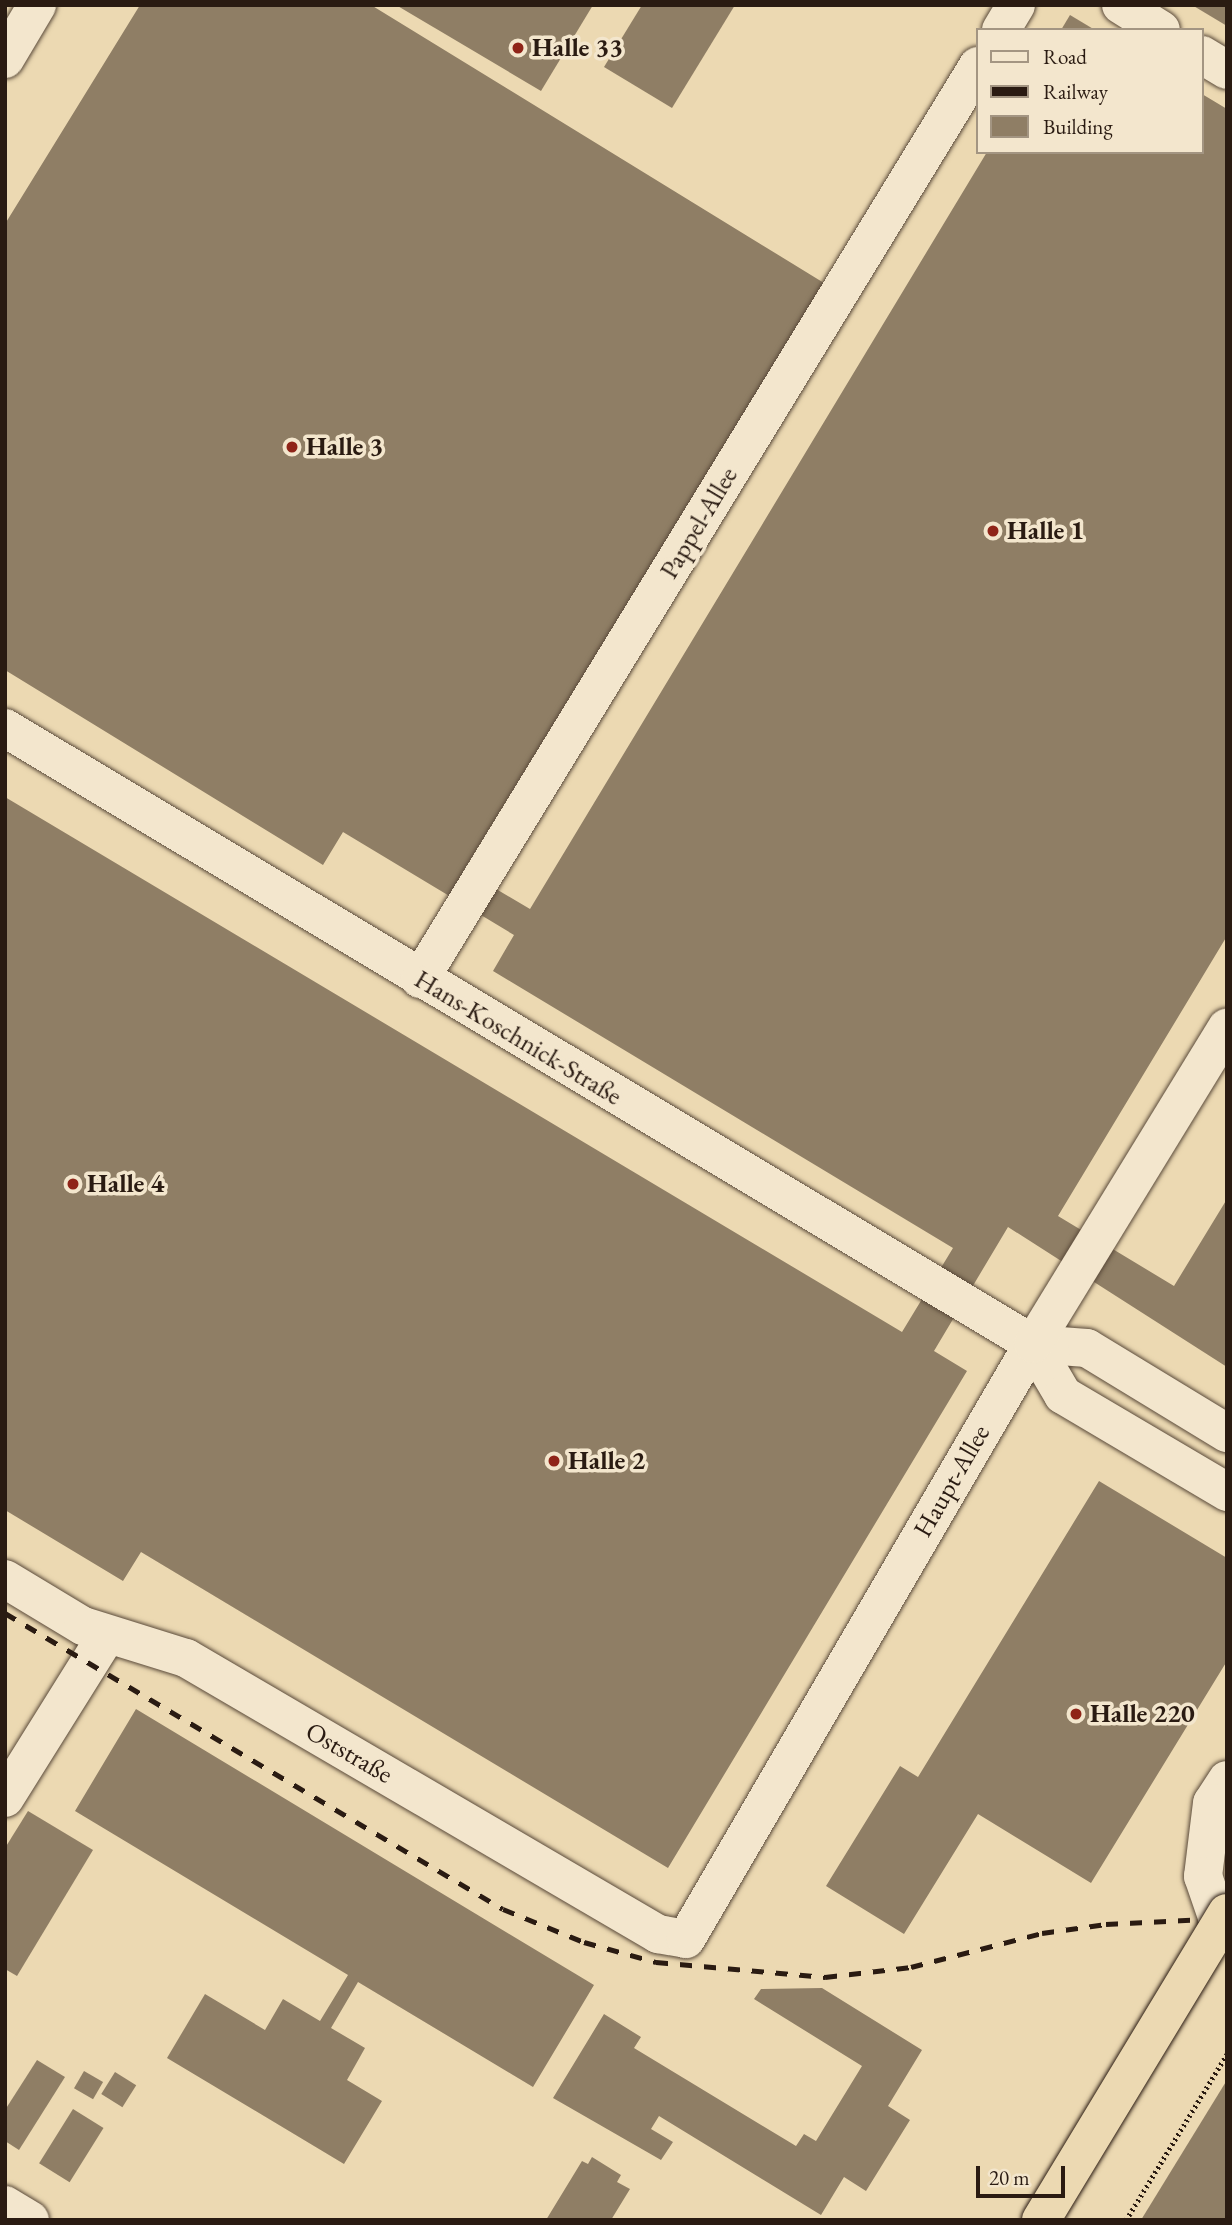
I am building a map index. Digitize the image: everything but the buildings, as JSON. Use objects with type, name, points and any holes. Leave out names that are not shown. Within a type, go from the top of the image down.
[{"type":"main road","points":[[1041,2220],[1227,1913]]},
{"type":"street","points":[[5,59],[37,5]]},
{"type":"street","points":[[1002,28],[1016,5]]},
{"type":"street","points":[[1121,5],[1158,28]]},
{"type":"street","points":[[1204,56],[1227,70]]},
{"type":"street","name":"Pappel-Allee","points":[[420,979],[976,69]]},
{"type":"street","name":"Hans-Koschnick-Straße","points":[[5,728],[1032,1344],[1087,1348],[1227,1433]]},
{"type":"street","name":"Haupt-Allee","points":[[686,1939],[1032,1344],[1227,1028]]},
{"type":"street","name":"Hans-Koschnick-Straße","points":[[1032,1344],[1063,1395],[1227,1492]]},
{"type":"street","name":"Oststraße","points":[[5,1579],[107,1635],[186,1658],[658,1934],[686,1939]]},
{"type":"street","points":[[5,1798],[107,1635]]},
{"type":"street","points":[[1227,1780],[1212,1803],[1203,1876],[1217,1917],[1227,1924]]},
{"type":"street","points":[[5,2205],[30,2220]]},
{"type":"path","points":[[1126,2220],[1227,2054]]},
{"type":"railway","points":[[5,1613],[503,1909],[584,1942],[656,1962],[825,1977],[911,1967],[1042,1933],[1106,1924],[1227,1918]]},
{"type":"place","name":"Halle 33","points":[[518,48]]},
{"type":"place","name":"Halle 3","points":[[292,447]]},
{"type":"place","name":"Halle 1","points":[[993,531]]},
{"type":"place","name":"Halle 4","points":[[73,1184]]},
{"type":"place","name":"Halle 2","points":[[554,1461]]},
{"type":"place","name":"Halle 220","points":[[1076,1714]]}]
